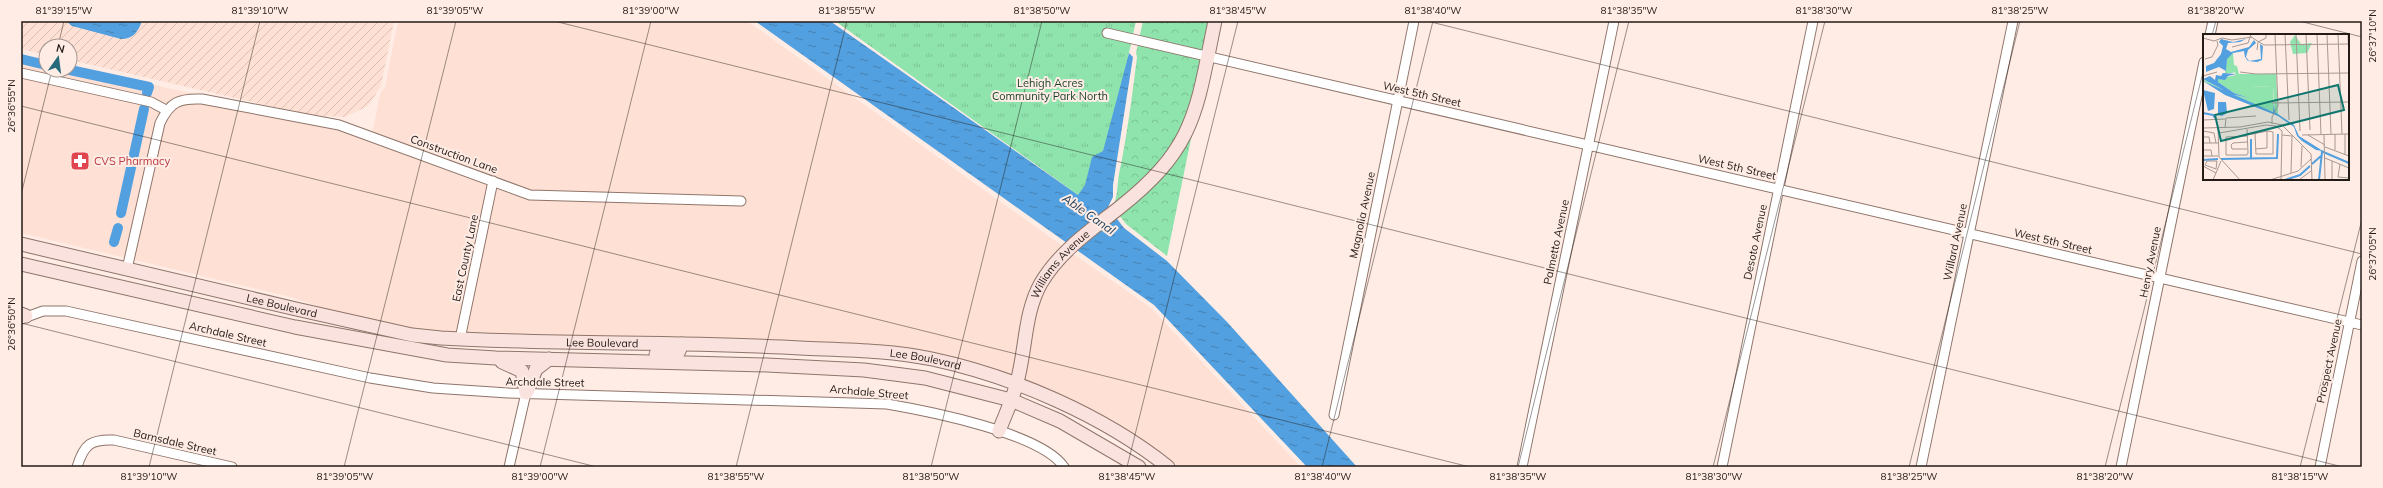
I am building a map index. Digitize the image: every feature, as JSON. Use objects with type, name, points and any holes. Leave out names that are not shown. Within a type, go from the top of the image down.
[{"type":"main road","name":"Williams Avenue","points":[[999,431],[1017,382],[1035,296],[1041,283],[1063,254],[1157,176],[1180,146],[1193,120],[1215,21]]},
{"type":"main road","name":"Lee Boulevard","points":[[21,244],[284,307],[412,334],[460,340],[766,346],[908,355],[958,365],[1017,382],[1112,429],[1137,444],[1168,467]]},
{"type":"main road","name":"Lee Boulevard","points":[[21,264],[372,343],[458,356],[549,360],[766,365],[904,374],[952,384],[1011,400],[1060,421],[1139,467]]},
{"type":"main road","points":[[215,308],[235,304],[280,311],[284,307]]},
{"type":"main road","points":[[458,356],[460,340]]},
{"type":"main road","points":[[592,361],[609,353],[678,353],[682,344]]},
{"type":"main road","points":[[491,358],[520,368],[524,376],[526,393]]},
{"type":"main road","points":[[526,393],[536,369],[549,360]]},
{"type":"street","name":"Magnolia Avenue","points":[[1334,415],[1414,21]]},
{"type":"street","name":"Palmetto Avenue","points":[[1522,467],[1614,21]]},
{"type":"street","name":"Desoto Avenue","points":[[1722,467],[1778,189],[1814,21]]},
{"type":"street","name":"Willard Avenue","points":[[1921,467],[2013,21]]},
{"type":"street","points":[[2210,34],[2213,21]]},
{"type":"street","name":"West 5th Street","points":[[1107,33],[2362,325]]},
{"type":"street","name":"Henry Avenue","points":[[2121,467],[2203,67]]},
{"type":"street","points":[[21,73],[151,102],[166,110],[156,135],[127,269]]},
{"type":"street","name":"Construction Lane","points":[[166,110],[177,102],[186,98],[202,99],[339,125],[530,195],[542,197],[742,200]]},
{"type":"street","name":"East County Lane","points":[[460,340],[493,181]]},
{"type":"street","name":"Prospect Avenue","points":[[2320,467],[2362,261]]},
{"type":"street","name":"Archdale Street","points":[[23,316],[43,311],[66,310],[370,378],[440,388],[526,393],[888,404],[926,410],[999,431],[1046,451],[1064,467]]},
{"type":"street","points":[[508,467],[526,393]]},
{"type":"street","name":"Barnsdale Street","points":[[77,467],[80,456],[87,445],[98,439],[114,440],[232,467]]},
{"type":"shaded area","points":[[21,21],[394,21],[381,86],[368,106],[345,117],[309,115],[78,62],[78,38],[38,38],[38,53],[21,49]]},
{"type":"shaded area","points":[[398,21],[747,21],[1064,247],[1056,253],[1013,376],[960,360],[441,333],[413,329],[340,314],[291,297],[21,233],[21,54],[38,58],[38,78],[78,78],[78,67],[372,136],[380,94],[385,87]]},
{"type":"shaded area","points":[[1072,253],[1151,308],[1301,467],[1176,467],[1114,425],[1023,379],[1036,309],[1045,286]]},
{"type":"green space","name":"Lehigh Acres Community Park North","points":[[835,21],[1136,21],[1095,207]]},
{"type":"green space","points":[[1143,21],[1210,21],[1189,118],[1162,163],[1113,206],[1117,194],[1137,57],[1136,53]]},
{"type":"green space","points":[[1192,134],[1167,256],[1126,224],[1119,215],[1141,197],[1160,178],[1185,146]]},
{"type":"water","points":[[66,21],[142,21],[139,28],[132,36],[121,39],[72,26]]},
{"type":"water","name":"Able Canal","points":[[755,21],[830,21],[1078,195],[1085,185],[1092,157],[1103,151],[1129,53],[1133,57],[1113,185],[1113,197],[1108,207],[1124,228],[1167,261],[1228,323],[1357,467],[1307,467],[1154,305]]},
{"type":"waterway","points":[[21,59],[38,63]]},
{"type":"waterway","points":[[78,72],[149,87],[147,93]]},
{"type":"waterway","points":[[121,213],[144,109]]},
{"type":"waterway","points":[[114,242],[118,228]]},
{"type":"place","name":"CVS Pharmacy","points":[[80,161]]}]
